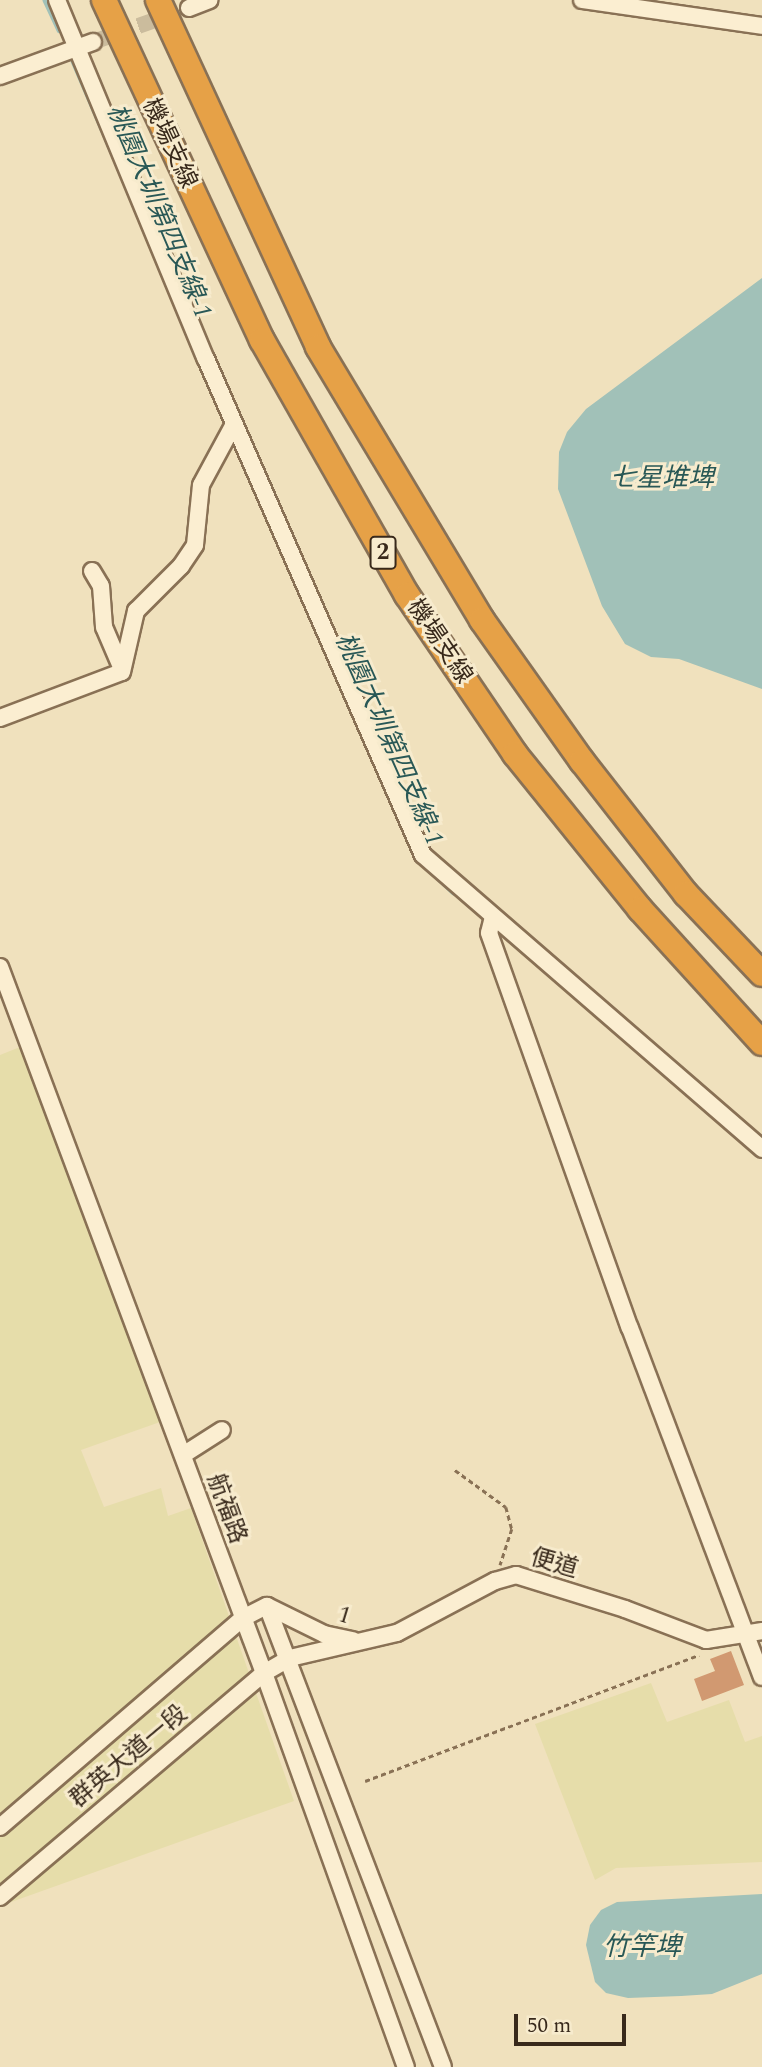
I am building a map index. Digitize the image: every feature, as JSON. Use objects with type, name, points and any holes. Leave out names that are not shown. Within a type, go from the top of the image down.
[{"type":"highway","name":"機場支線","points":[[104,0],[262,340],[407,595],[515,754],[640,909],[762,1043]]},
{"type":"highway","name":"機場支線","points":[[158,0],[318,347],[482,620],[582,761],[686,894],[762,974]]},
{"type":"street","points":[[57,0],[87,44],[234,424],[423,855],[762,1149]]},
{"type":"street","points":[[189,8],[210,0]]},
{"type":"street","points":[[582,0],[762,26]]},
{"type":"street","points":[[0,76],[87,44]]},
{"type":"street","points":[[122,672],[136,611],[181,566],[195,545],[201,485],[234,424]]},
{"type":"street","points":[[92,570],[101,586],[104,627],[122,672]]},
{"type":"street","points":[[0,718],[122,672]]},
{"type":"street","points":[[493,918],[489,933],[754,1634],[762,1676]]},
{"type":"street","name":"航福路","points":[[0,967],[264,1673],[406,2067]]},
{"type":"street","points":[[183,1455],[222,1430]]},
{"type":"street","name":"便道","points":[[355,1641],[397,1633],[495,1581],[516,1575],[706,1640],[754,1634]]},
{"type":"street","points":[[267,1606],[290,1658],[443,2067]]},
{"type":"street","name":"群英大道一段","points":[[0,1827],[243,1618],[267,1606]]},
{"type":"street","name":"1","points":[[267,1606],[324,1634],[355,1641]]},
{"type":"street","name":"1","points":[[290,1658],[355,1641]]},
{"type":"street","name":"群英大道一段","points":[[0,1896],[264,1673],[290,1658]]},
{"type":"path","points":[[455,1470],[506,1507],[512,1529],[495,1581]]},
{"type":"path","points":[[365,1781],[709,1651]]},
{"type":"shaded area","points":[[20,1047],[160,1422],[81,1450],[104,1507],[161,1488],[168,1516],[191,1508],[294,1801],[0,1906],[0,1055]]},
{"type":"shaded area","points":[[651,1683],[667,1722],[729,1700],[745,1742],[762,1736],[762,1862],[616,1868],[595,1880],[535,1724]]},
{"type":"water","name":"七星堆埤","points":[[762,278],[762,689],[679,659],[651,657],[625,644],[602,606],[558,489],[559,452],[567,432],[586,409]]},
{"type":"water","name":"竹竿埤","points":[[762,1894],[762,1974],[712,1994],[681,1996],[628,1998],[606,1993],[595,1982],[586,1945],[590,1925],[601,1910],[617,1902]]},
{"type":"building","points":[[731,1651],[744,1685],[702,1701],[694,1679],[715,1671],[710,1659]]},
{"type":"waterway","name":"桃園大圳第四支線-1","points":[[45,0],[59,30]]},
{"type":"waterway","name":"桃園大圳第四支線-1","points":[[73,61],[111,150]]},
{"type":"waterway","name":"桃園大圳第四支線-1","points":[[421,862],[453,892]]},
{"type":"tunnel","points":[[93,42],[189,8]]}]
